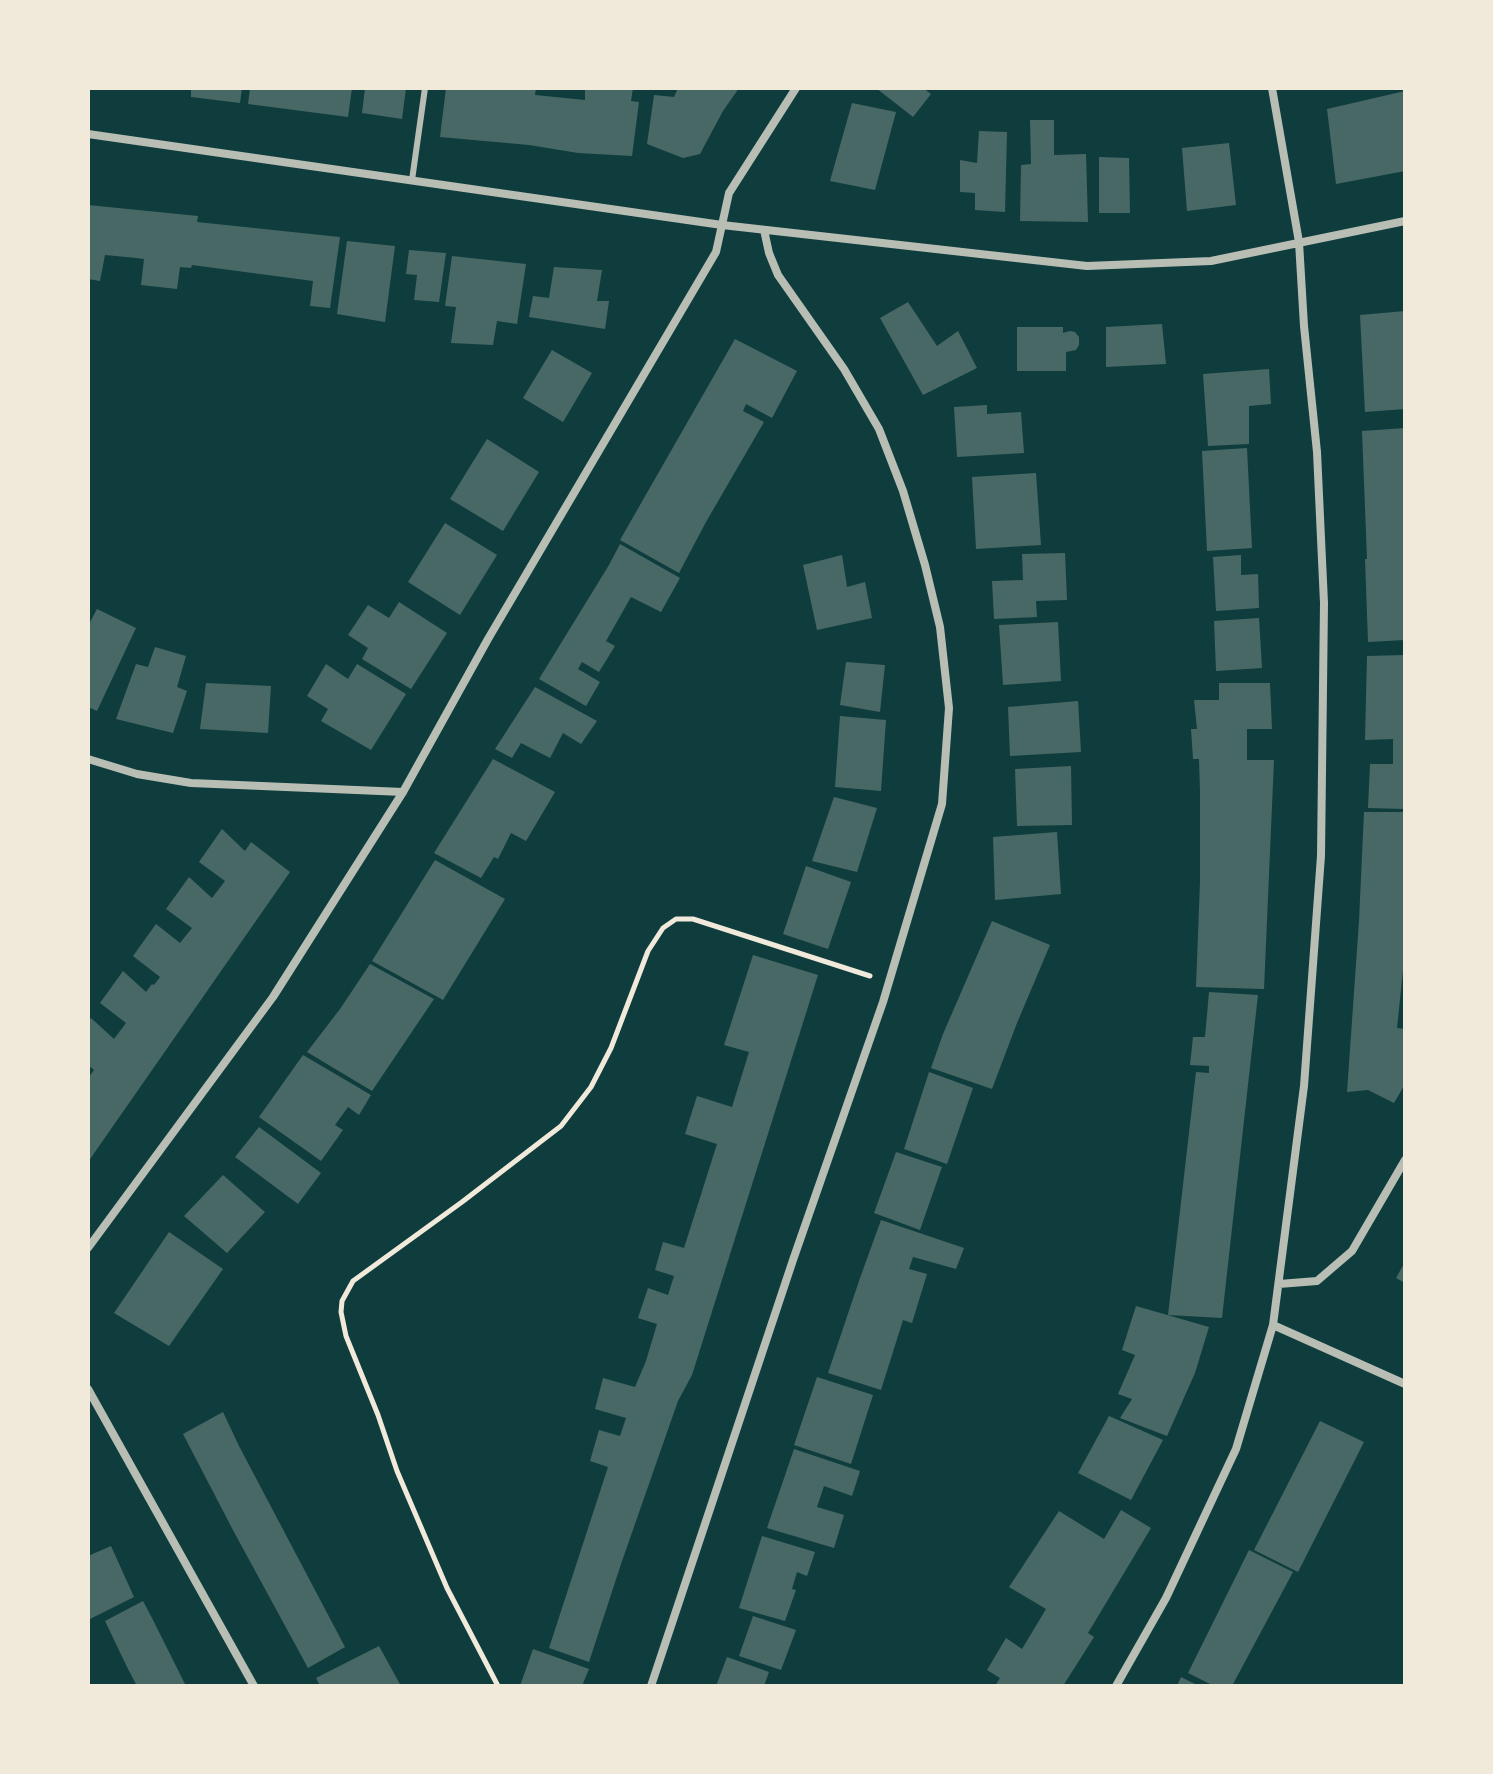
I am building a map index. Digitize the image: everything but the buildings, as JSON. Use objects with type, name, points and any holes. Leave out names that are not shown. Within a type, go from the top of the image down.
[{"type":"street","points":[[88,1248],[273,997],[403,792],[488,639],[716,252],[729,193],[796,88]]},
{"type":"street","points":[[1116,1686],[1166,1598],[1236,1449],[1273,1325],[1304,1086],[1321,856],[1324,603],[1317,452],[1299,242],[1272,88]]},
{"type":"street","points":[[88,134],[722,225],[1087,266],[1211,261],[1405,221]]},
{"type":"street","points":[[651,1686],[889,982],[942,804],[949,708],[940,627],[903,491],[879,429],[844,369],[778,275],[764,230]]},
{"type":"street","points":[[88,759],[137,774],[191,783],[403,792]]},
{"type":"street","points":[[1279,1284],[1317,1281],[1352,1251],[1405,1160]]},
{"type":"street","points":[[1273,1325],[1405,1384]]},
{"type":"street","points":[[88,1389],[254,1686]]},
{"type":"lane","points":[[412,180],[425,88]]},
{"type":"path","points":[[498,1686],[447,1588],[397,1471],[346,1336],[342,1301],[353,1281],[561,1126],[591,1087],[611,1048],[648,951],[663,928],[676,919],[693,919],[889,982]]}]
